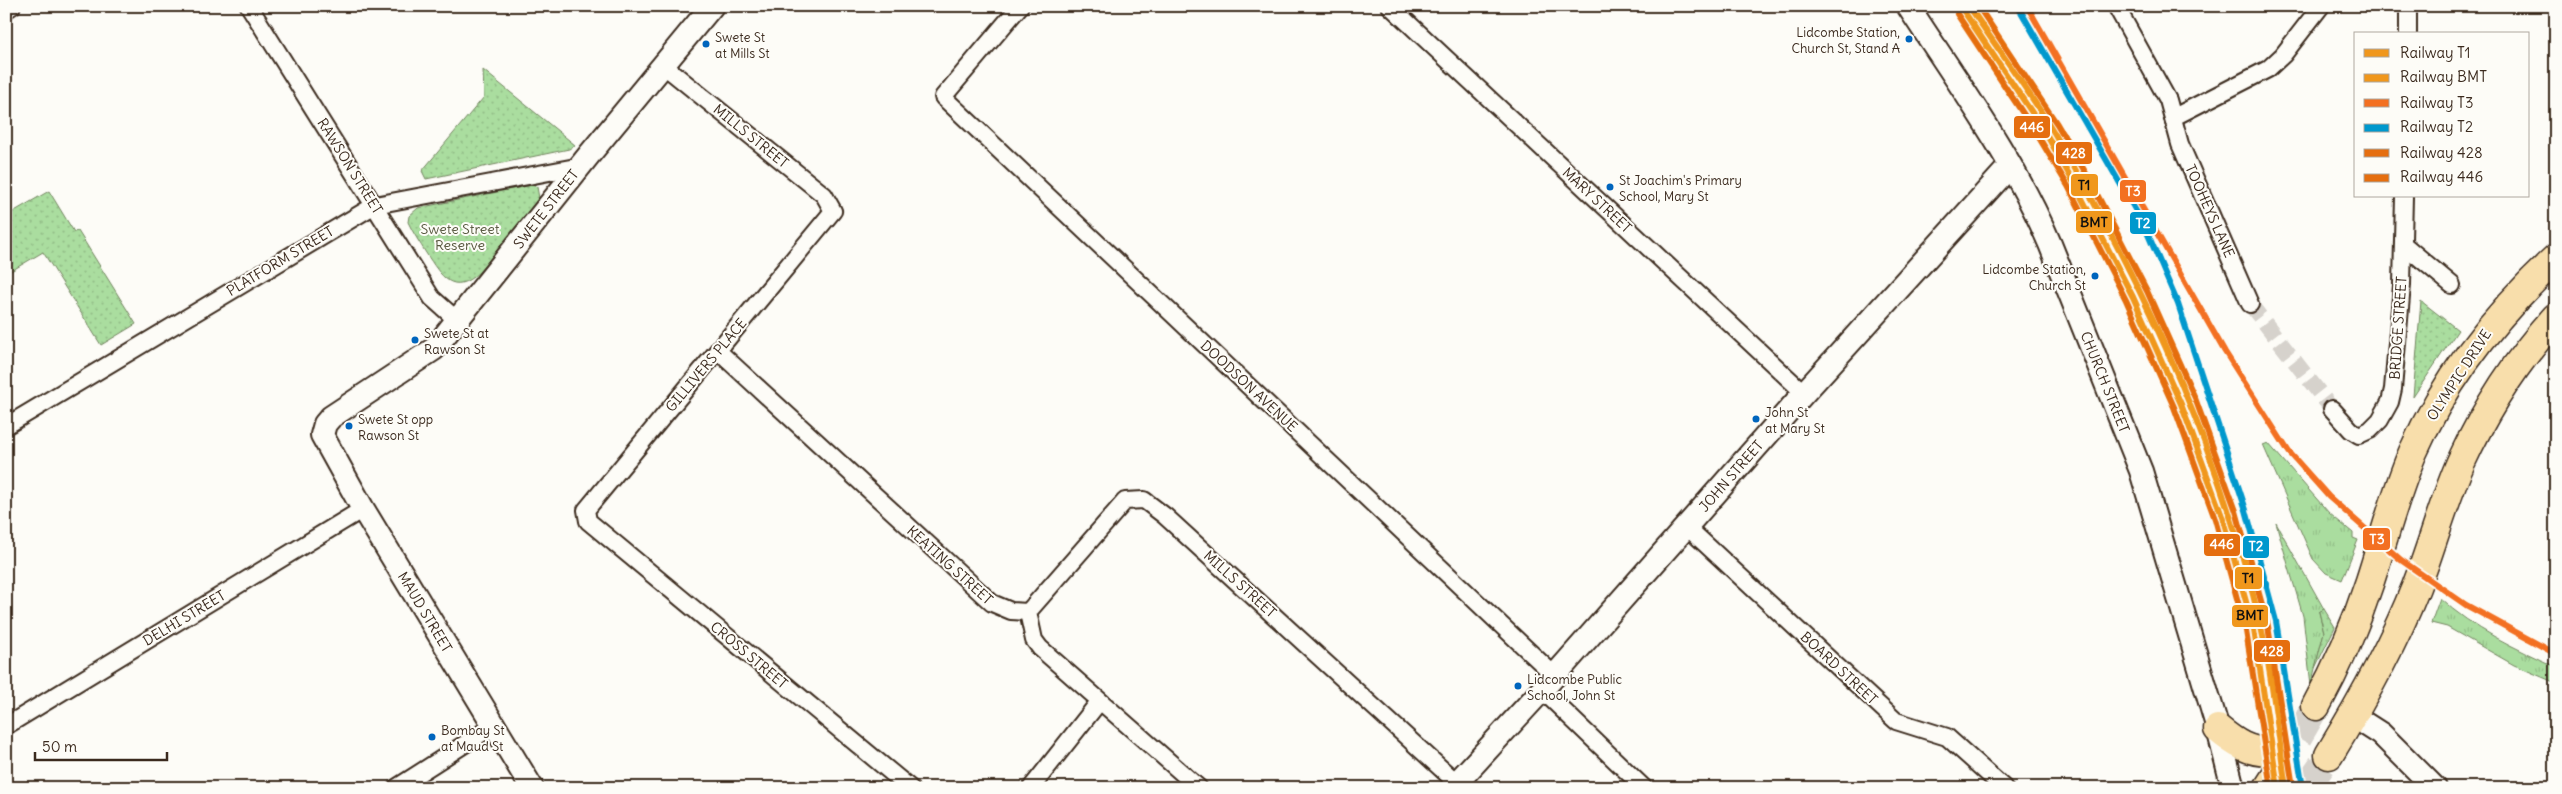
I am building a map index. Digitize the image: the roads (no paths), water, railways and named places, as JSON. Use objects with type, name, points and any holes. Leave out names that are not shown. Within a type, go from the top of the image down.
[{"type":"highway","name":"OLYMPIC DRIVE","points":[[2316,706],[2358,617],[2404,474],[2434,411],[2486,332],[2522,290],[2556,258]]},
{"type":"highway","points":[[2329,755],[2353,716],[2408,606],[2450,490],[2473,438],[2514,369],[2556,317]]},
{"type":"highway","points":[[2218,729],[2238,745],[2255,751],[2272,771]]},
{"type":"street","points":[[6,10],[12,6]]},
{"type":"street","name":"RAWSON STREET","points":[[249,6],[432,298],[458,321]]},
{"type":"street","name":"SWETE STREET","points":[[322,435],[325,424],[331,417],[434,349],[712,6]]},
{"type":"street","name":"DOODSON AVENUE","points":[[1020,6],[943,97],[1548,682],[1644,788]]},
{"type":"street","name":"MARY STREET","points":[[1390,6],[1804,393]]},
{"type":"street","name":"CHURCH STREET","points":[[1908,6],[2010,166],[2040,220],[2141,470],[2218,729],[2233,788]]},
{"type":"street","name":"TOOHEYS LANE","points":[[2116,6],[2159,80],[2174,117],[2180,144],[2250,304]]},
{"type":"street","points":[[2174,117],[2268,69],[2282,55],[2321,6]]},
{"type":"street","points":[[2408,6],[2408,32]]},
{"type":"street","name":"MILLS STREET","points":[[663,65],[824,195],[833,211]]},
{"type":"street","name":"PLATFORM STREET","points":[[6,426],[375,205],[581,166]]},
{"type":"street","name":"JOHN STREET","points":[[1454,785],[1548,682],[1804,393],[2010,166]]},
{"type":"street","name":"BRIDGE STREET","points":[[2332,410],[2350,430],[2359,435],[2370,430],[2390,402],[2396,376],[2404,198]]},
{"type":"street","name":"GILLIVERS PLACE","points":[[588,522],[586,510],[833,211]]},
{"type":"street","points":[[2403,244],[2452,285]]},
{"type":"street","name":"KEATING STREET","points":[[718,351],[992,603],[1004,610],[1028,612]]},
{"type":"street","name":"MAUD STREET","points":[[322,435],[362,510],[532,788]]},
{"type":"street","name":"MILLS STREET","points":[[1028,612],[1125,501],[1144,500],[1165,516],[1454,785]]},
{"type":"street","name":"DELHI STREET","points":[[6,726],[362,510]]},
{"type":"street","name":"CROSS STREET","points":[[588,522],[910,788]]},
{"type":"street","name":"BOARD STREET","points":[[1686,527],[1896,721],[1947,737],[2004,788]]},
{"type":"street","points":[[1028,612],[1034,640],[1040,648],[1099,702],[1199,788]]},
{"type":"street","points":[[1031,788],[1099,702]]},
{"type":"street","points":[[2353,716],[2382,734],[2435,788]]},
{"type":"street","points":[[396,788],[493,726]]},
{"type":"tunnel","points":[[2250,304],[2332,409]]},
{"type":"tunnel","points":[[2277,774],[2316,706]]},
{"type":"tunnel","points":[[2306,788],[2329,755]]},
{"type":"rail line","name":"T1","points":[[1969,6],[2043,115],[2086,189],[2148,309],[2176,371],[2224,498],[2244,562],[2265,647],[2286,788]]},
{"type":"rail line","name":"428","points":[[1978,6],[2057,124],[2087,175],[2147,291],[2195,398],[2236,511],[2268,626],[2293,787]]},
{"type":"rail line","name":"T3","points":[[2027,6],[2225,352],[2289,452],[2329,497],[2401,560],[2466,605],[2556,654]]},
{"type":"rail line","name":"BMT","points":[[1963,10],[2045,132],[2074,183],[2133,297],[2181,404],[2222,516],[2254,630],[2278,788]]},
{"type":"rail line","name":"T2","points":[[2020,10],[2144,225],[2178,304],[2246,510],[2276,621],[2303,788]]},
{"type":"rail line","name":"446","points":[[1957,14],[2038,136],[2068,186],[2126,300],[2174,407],[2215,519],[2246,631],[2271,788]]},
{"type":"place","name":"Lidcombe Station, Church St, Stand A","points":[[1909,39]]},
{"type":"place","name":"Swete St at Mills St","points":[[706,44]]},
{"type":"place","name":"St Joachim's Primary School, Mary St","points":[[1610,187]]},
{"type":"place","name":"Lidcombe Station, Church St","points":[[2095,276]]},
{"type":"place","name":"Swete St at Rawson St","points":[[415,340]]},
{"type":"place","name":"John St at Mary St","points":[[1756,419]]},
{"type":"place","name":"Swete St opp Rawson St","points":[[349,426]]},
{"type":"place","name":"Lidcombe Public School, John St","points":[[1518,686]]},
{"type":"place","name":"Bombay St at Maud St","points":[[432,737]]},
{"type":"park label","name":"Swete Street Reserve","points":[[460,237]]}]
